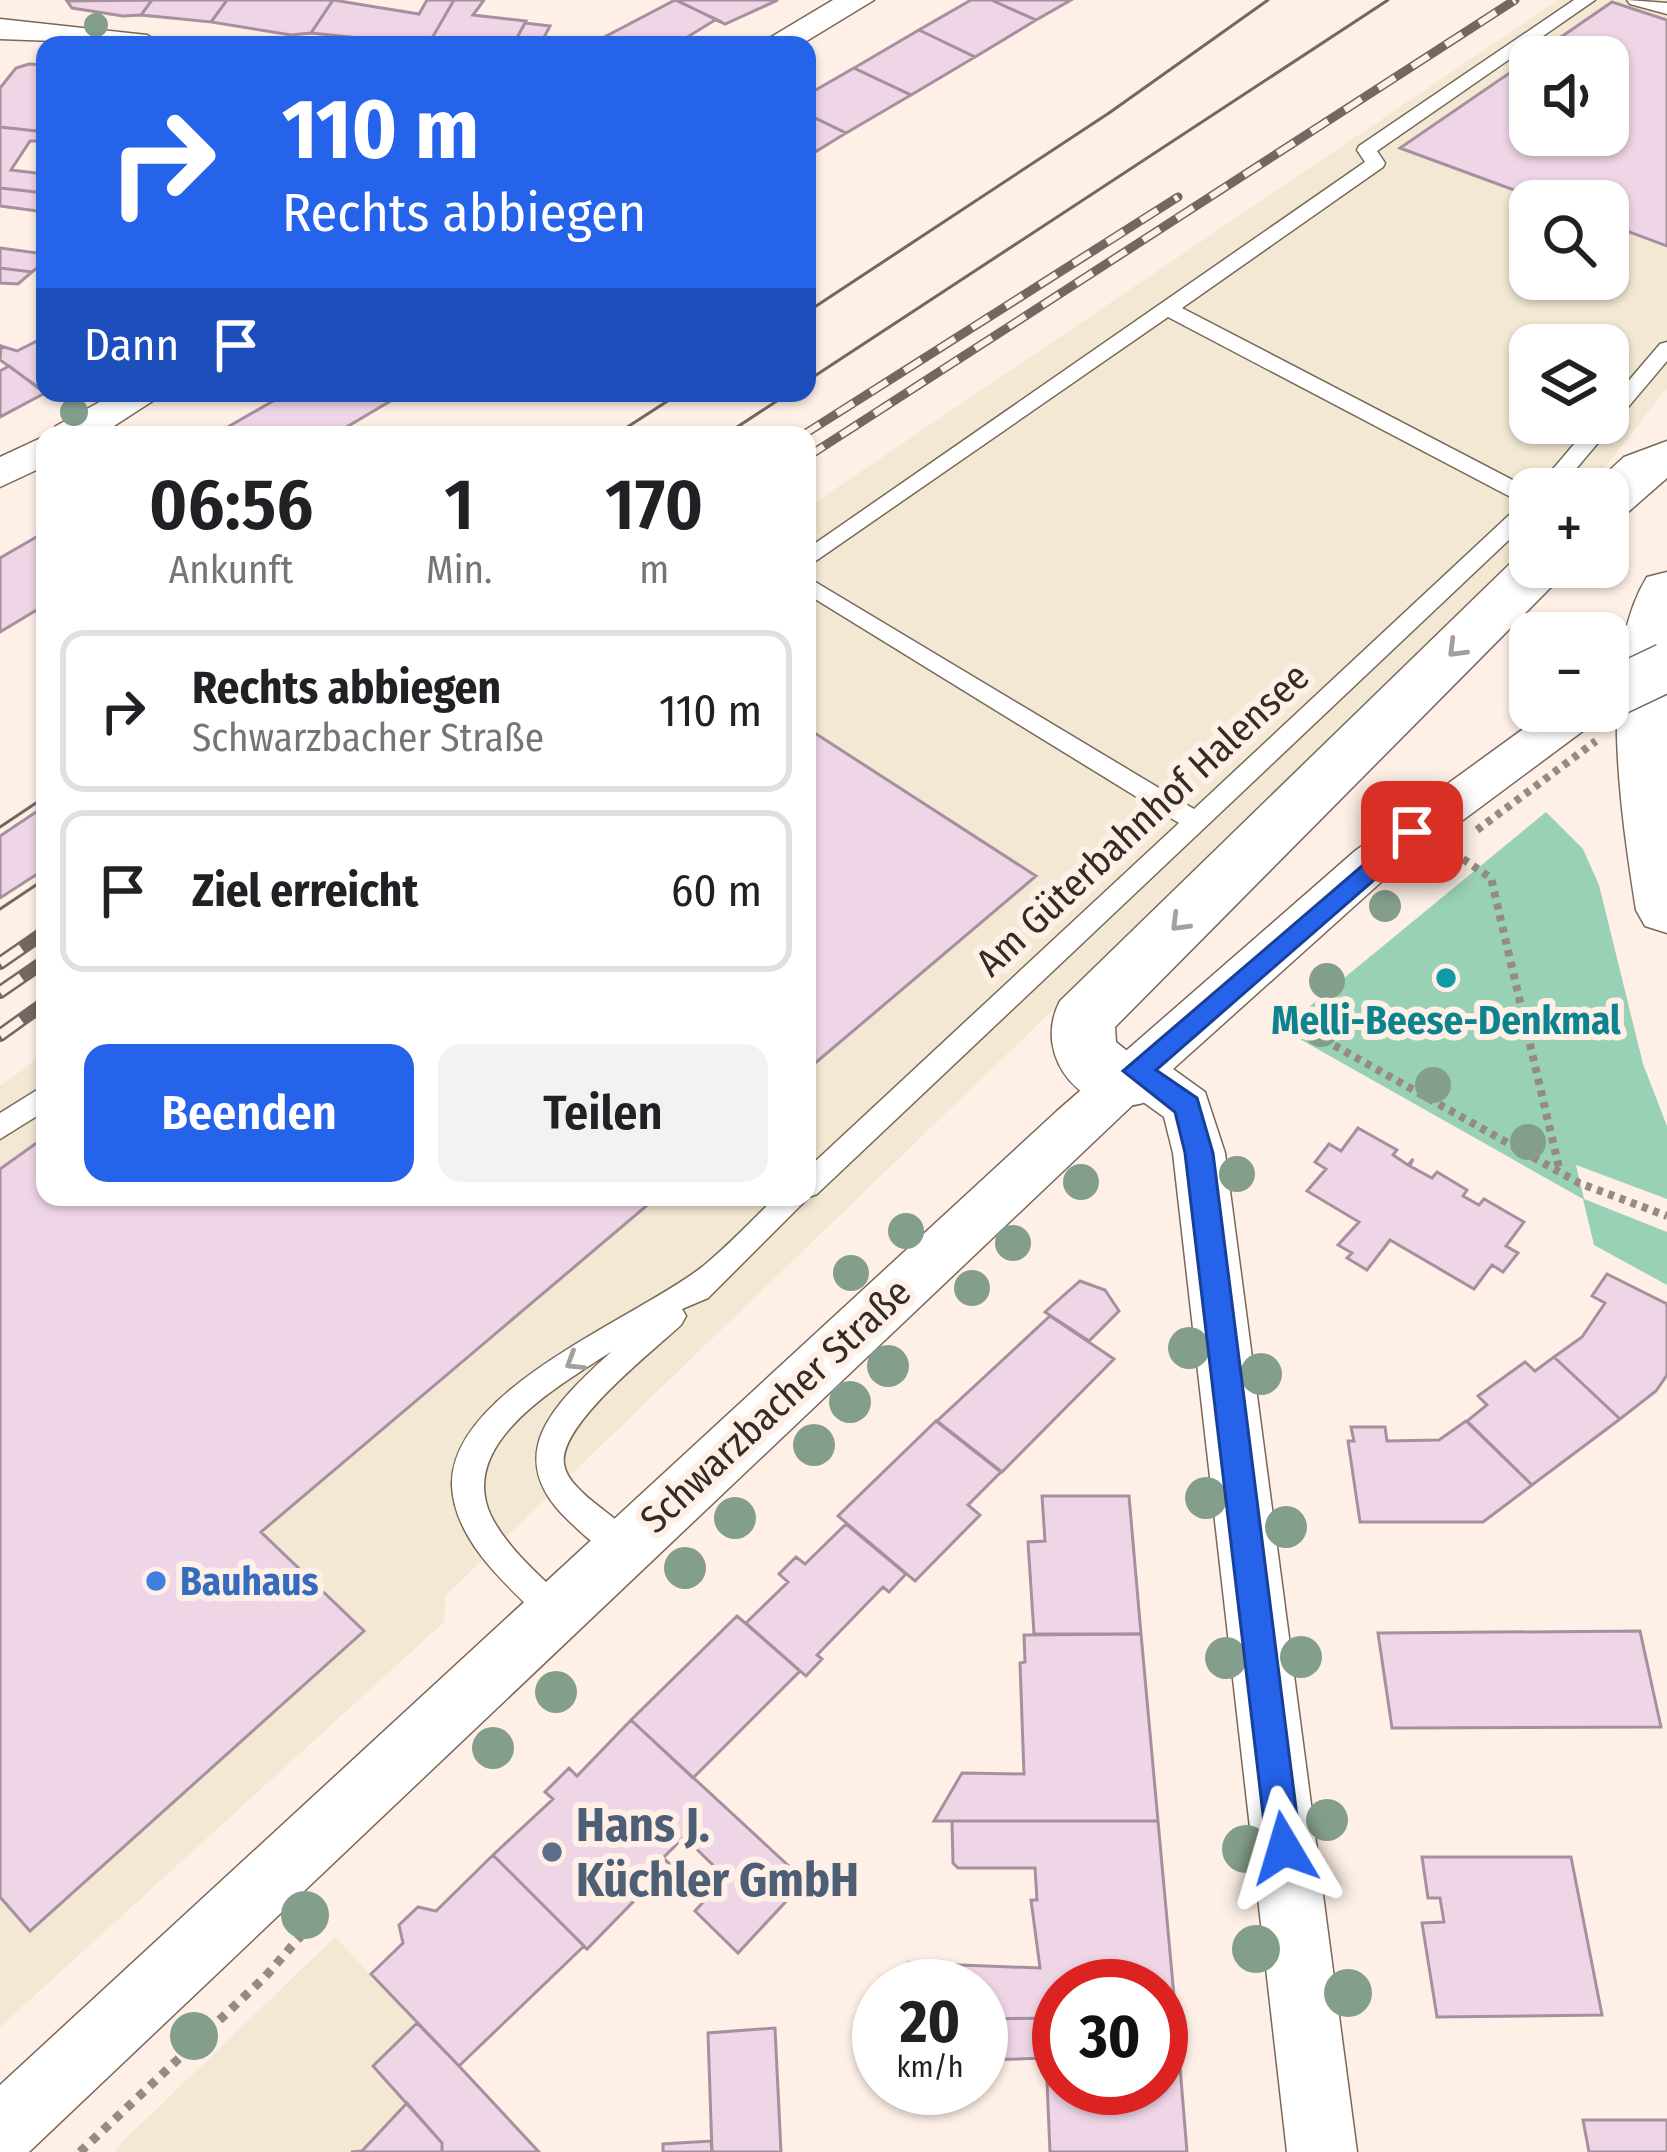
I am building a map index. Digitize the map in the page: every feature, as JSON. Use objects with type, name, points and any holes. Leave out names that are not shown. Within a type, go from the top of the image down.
[{"type":"highway","points":[[1629,482],[1667,457]]},
{"type":"highway","points":[[1130,1077],[1083,1054],[1083,1019],[1518,588]]},
{"type":"highway","points":[[1667,590],[1658,620],[1648,770],[1667,910]]},
{"type":"street","points":[[792,36],[858,0]]},
{"type":"street","points":[[0,28],[69,36]]},
{"type":"street","points":[[86,426],[130,402]]},
{"type":"street","points":[[0,474],[36,454]]},
{"type":"street","name":"Schwarzbacher Straße","points":[[1629,692],[1667,667]]},
{"type":"street","name":"Schwarzbacher Straße","points":[[0,2132],[622,1546],[1130,1077],[1372,863],[1463,817],[1574,732]]},
{"type":"street","points":[[1130,1077],[1187,1106],[1199,1153],[1322,2152]]},
{"type":"lane","points":[[816,554],[1376,163],[1366,150],[1586,0]]},
{"type":"lane","points":[[1636,0],[1667,10]]},
{"type":"lane","points":[[1166,308],[1509,487]]},
{"type":"lane","points":[[1629,393],[1667,349]]},
{"type":"lane","points":[[1565,468],[1585,444]]},
{"type":"lane","name":"Am Güterbahnhof Halensee","points":[[816,1178],[1509,528]]},
{"type":"lane","points":[[816,589],[1198,822]]},
{"type":"lane","points":[[0,1128],[36,1102]]},
{"type":"lane","points":[[622,1546],[564,1493],[548,1463],[555,1430],[785,1206]]},
{"type":"lane","points":[[554,1610],[498,1553],[476,1518],[466,1478],[482,1437],[545,1380],[709,1278]]},
{"type":"path","points":[[1463,817],[1574,732]]},
{"type":"path","points":[[1463,860],[1491,878],[1561,1174]]},
{"type":"path","points":[[1282,1016],[1579,1184],[1667,1216]]},
{"type":"path","points":[[80,2152],[105,2126]]},
{"type":"shaded area","points":[[1558,0],[1667,0],[1667,388],[1629,437],[1629,324],[1509,324],[1509,444],[1623,444],[1604,468],[1509,468],[1509,570],[446,1595],[444,1622],[0,2027],[0,1086],[36,1060],[36,1206],[816,1206],[816,502]]},
{"type":"shaded area","points":[[335,1937],[539,2152],[116,2152],[116,2148]]},
{"type":"green space","points":[[1546,812],[1583,849],[1599,885],[1643,1064],[1667,1126],[1667,1199],[1576,1165],[1584,1199],[1667,1232],[1667,1285],[1594,1245],[1583,1199],[1282,1029]]},
{"type":"building","points":[[152,0],[227,0],[211,22],[141,15]]},
{"type":"building","points":[[152,0],[141,15],[123,16],[72,8],[67,1]]},
{"type":"building","points":[[227,0],[333,0],[311,33],[291,35],[211,22]]},
{"type":"building","points":[[333,0],[419,14],[427,0],[454,0],[433,36],[311,33]]},
{"type":"building","points":[[454,0],[484,0],[473,15],[526,21],[518,36],[433,36]]},
{"type":"building","points":[[675,0],[722,22],[715,20],[689,36],[607,36]]},
{"type":"building","points":[[676,0],[778,0],[725,24]]},
{"type":"building","points":[[971,0],[991,0],[1036,20],[975,57],[919,30]]},
{"type":"building","points":[[991,0],[1071,0],[1036,20]]},
{"type":"building","points":[[1612,2],[1667,20],[1667,246],[1629,232],[1629,180],[1509,180],[1509,188],[1400,148],[1509,73],[1509,156],[1629,156],[1629,36],[1563,36]]},
{"type":"building","points":[[525,23],[550,26],[545,36],[518,36]]},
{"type":"building","points":[[919,30],[975,57],[911,95],[854,68]]},
{"type":"building","points":[[36,64],[36,131],[0,127],[0,88],[16,68]]},
{"type":"building","points":[[854,68],[911,95],[846,133],[816,118],[816,90]]},
{"type":"building","points":[[816,118],[846,133],[816,151]]},
{"type":"building","points":[[0,127],[36,131],[36,141],[30,141],[11,170],[36,173],[36,192],[0,188]]},
{"type":"building","points":[[0,188],[36,192],[36,211],[0,206]]},
{"type":"building","points":[[0,248],[36,253],[32,272],[0,268]]},
{"type":"building","points":[[0,268],[32,272],[18,284],[0,283]]},
{"type":"building","points":[[36,342],[36,386],[0,360],[1,346],[17,351]]},
{"type":"building","points":[[9,366],[36,386],[36,398],[0,417],[0,371]]},
{"type":"building","points":[[271,402],[389,402],[348,426],[230,426]]},
{"type":"building","points":[[36,537],[36,610],[0,632],[0,558]]},
{"type":"building","points":[[816,734],[1036,876],[816,1062]]},
{"type":"building","points":[[36,812],[36,875],[0,898],[0,836]]},
{"type":"building","points":[[1358,1128],[1397,1150],[1393,1155],[1408,1165],[1413,1159],[1410,1166],[1432,1178],[1437,1172],[1467,1190],[1463,1196],[1479,1205],[1484,1199],[1524,1222],[1506,1246],[1518,1253],[1503,1272],[1492,1265],[1474,1289],[1390,1240],[1367,1270],[1347,1258],[1352,1253],[1338,1245],[1359,1222],[1307,1191],[1326,1169],[1315,1162],[1329,1144],[1341,1151]]},
{"type":"building","name":"Bauhaus","points":[[36,1143],[36,1206],[646,1206],[261,1532],[364,1631],[30,1931],[0,1897],[0,1169]]},
{"type":"building","points":[[1607,1274],[1667,1304],[1667,1375],[1656,1391],[1620,1419],[1554,1357],[1582,1337],[1605,1303],[1592,1296]]},
{"type":"building","points":[[1080,1281],[1105,1290],[1119,1311],[1089,1341],[1045,1312]]},
{"type":"building","points":[[1050,1316],[1114,1359],[1002,1472],[937,1421]]},
{"type":"building","points":[[1554,1357],[1620,1419],[1532,1485],[1467,1421],[1487,1405],[1478,1396],[1525,1362],[1535,1371]]},
{"type":"building","points":[[936,1421],[1001,1472],[968,1505],[980,1515],[915,1581],[838,1516]]},
{"type":"building","points":[[1466,1421],[1532,1485],[1483,1522],[1360,1522],[1348,1441],[1354,1441],[1351,1427],[1385,1427],[1387,1441],[1439,1440]]},
{"type":"building","points":[[1042,1496],[1129,1496],[1141,1634],[1034,1634],[1028,1542],[1045,1541]]},
{"type":"building","points":[[846,1524],[906,1574],[889,1592],[883,1587],[817,1655],[822,1659],[806,1676],[746,1623],[788,1582],[779,1574],[796,1557],[805,1564]]},
{"type":"building","points":[[737,1616],[800,1671],[693,1778],[631,1720]]},
{"type":"building","points":[[1640,1631],[1661,1727],[1392,1728],[1378,1633]]},
{"type":"building","points":[[1141,1634],[1158,1821],[934,1821],[962,1773],[1024,1774],[1020,1663],[1025,1662],[1024,1635]]},
{"type":"building","points":[[631,1720],[805,1881],[738,1953],[695,1911],[716,1888],[704,1876],[714,1866],[684,1837],[663,1858],[670,1864],[587,1949],[493,1855],[553,1799],[545,1792],[569,1768],[577,1776]]},
{"type":"building","points":[[952,1821],[1158,1821],[1171,1959],[1039,1959],[1031,1900],[1037,1900],[1035,1868],[958,1868],[953,1863]]},
{"type":"building","points":[[493,1855],[584,1946],[459,2066],[371,1974],[403,1943],[399,1925],[418,1907],[436,1911]]},
{"type":"building","points":[[1422,1857],[1571,1857],[1602,2015],[1437,2017],[1422,1923],[1444,1922],[1440,1898],[1428,1898]]},
{"type":"building","points":[[1008,1967],[1032,1968],[1032,2018],[1008,2019]]},
{"type":"building","points":[[1032,2018],[1032,2058],[1008,2059],[1008,2019]]},
{"type":"building","points":[[417,2023],[539,2152],[442,2152],[442,2143],[373,2066]]},
{"type":"building","points":[[775,2028],[781,2152],[712,2152],[708,2033]]},
{"type":"building","points":[[407,2103],[442,2143],[442,2152],[351,2152],[362,2151]]},
{"type":"building","points":[[1048,2115],[1184,2115],[1187,2152],[1050,2152]]},
{"type":"building","points":[[1583,2120],[1667,2120],[1667,2152],[1589,2152]]},
{"type":"building","points":[[711,2141],[712,2152],[663,2152],[663,2144]]},
{"type":"tram line","points":[[816,306],[1109,113],[1268,0]]},
{"type":"tram line","points":[[816,375],[1388,0]]},
{"type":"tram line","points":[[629,426],[666,402]]},
{"type":"tram line","points":[[739,426],[775,402]]},
{"type":"tram line","points":[[0,827],[36,803]]},
{"type":"tram line","points":[[0,909],[36,885]]},
{"type":"railway","points":[[816,451],[1515,0]]},
{"type":"railway","points":[[816,427],[1178,197]]},
{"type":"railway","points":[[0,963],[36,938]]},
{"type":"railway","points":[[0,992],[36,967]]},
{"type":"railway","points":[[0,1035],[36,1009]]},
{"type":"place","name":"Melli-Beese-Denkmal","points":[[1446,978]]},
{"type":"place","name":"Bauhaus","points":[[156,1581]]},
{"type":"place","name":"Hans J. Küchler GmbH","points":[[552,1852]]},
{"type":"route","points":[[1284,1848],[1199,1153],[1187,1106],[1137,1071],[1412,832]]}]
